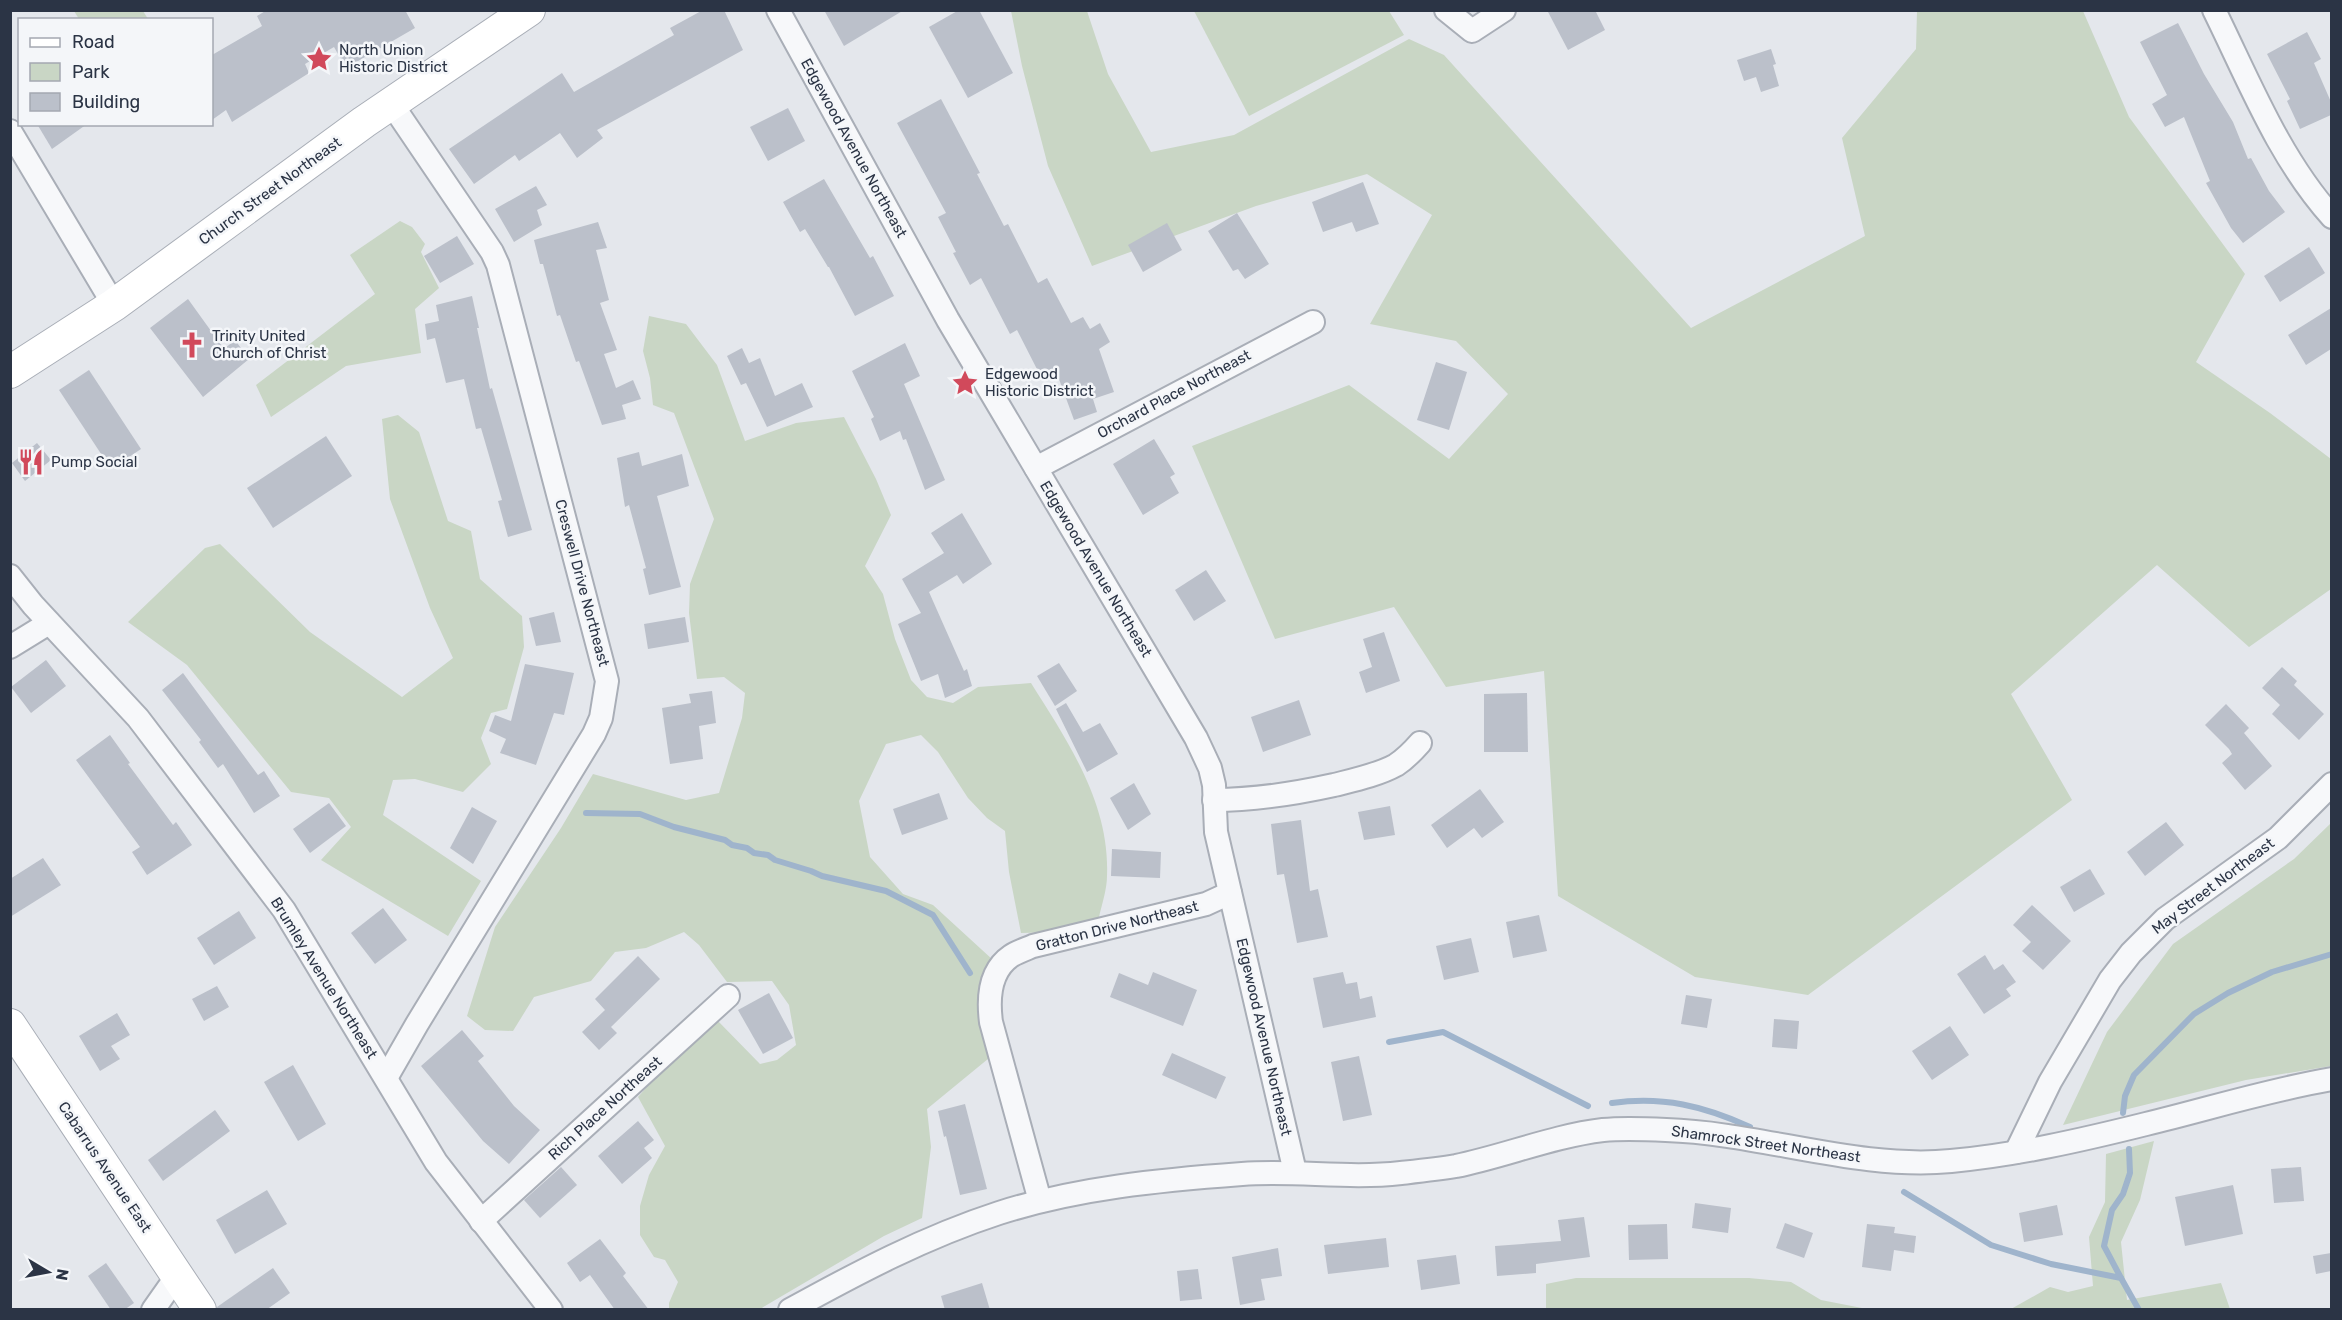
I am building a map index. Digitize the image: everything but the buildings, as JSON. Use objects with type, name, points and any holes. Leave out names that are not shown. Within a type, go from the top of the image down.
[{"type":"main road","name":"Church Street Northeast","points":[[10,372],[114,304],[391,104],[529,10]]},
{"type":"main road","name":"Cabarrus Avenue East","points":[[10,1025],[200,1310]]},
{"type":"street","name":"Edgewood Avenue Northeast","points":[[778,10],[948,320],[1196,738],[1210,768],[1214,785],[1216,832],[1295,1172]]},
{"type":"street","points":[[1446,10],[1472,31],[1504,10]]},
{"type":"street","points":[[2214,10],[2274,132],[2314,197],[2331,217]]},
{"type":"street","name":"Creswell Drive Northeast","points":[[386,1078],[594,734],[601,718],[607,681],[498,265],[492,252],[391,104]]},
{"type":"street","points":[[10,131],[114,304]]},
{"type":"street","name":"Orchard Place Northeast","points":[[1036,468],[1313,322]]},
{"type":"street","name":"Brumley Avenue Northeast","points":[[10,576],[49,623],[138,718],[284,910],[436,1162],[551,1310]]},
{"type":"street","points":[[10,647],[49,623]]},
{"type":"street","points":[[1214,800],[1250,800],[1284,796],[1356,780],[1395,765],[1413,751],[1419,743]]},
{"type":"street","name":"May Street Northeast","points":[[2016,1152],[2050,1082],[2110,980],[2131,953],[2165,919],[2278,838],[2331,784]]},
{"type":"street","name":"Gratton Drive Northeast","points":[[1041,1201],[991,1022],[988,1002],[991,986],[999,969],[1010,957],[1033,946],[1206,904],[1230,893]]},
{"type":"street","name":"Rich Place Northeast","points":[[481,1221],[728,996]]},
{"type":"street","name":"Shamrock Street Northeast","points":[[790,1310],[912,1246],[998,1214],[1041,1201],[1160,1181],[1246,1173],[1295,1172],[1356,1175],[1396,1173],[1457,1166],[1555,1139],[1605,1130],[1670,1130],[1736,1137],[1902,1162],[1947,1162],[2016,1152],[2148,1124],[2281,1088],[2331,1079]]},
{"type":"street","points":[[153,1310],[177,1276]]},
{"type":"green space","points":[[74,11],[143,11],[147,18],[78,18]]},
{"type":"green space","points":[[1011,11],[1087,11],[1108,74],[1151,152],[1234,135],[1409,39],[1444,55],[1691,328],[1865,236],[1842,138],[1916,49],[1917,11],[2083,11],[2129,117],[2245,274],[2196,362],[2331,459],[2331,589],[2249,647],[2157,565],[2011,694],[2072,800],[1808,995],[1695,977],[1558,896],[1544,671],[1446,687],[1394,607],[1275,639],[1192,446],[1349,385],[1449,459],[1508,394],[1456,341],[1370,324],[1432,215],[1367,174],[1256,206],[1092,266],[1048,166],[1022,66]]},
{"type":"green space","points":[[1194,11],[1389,11],[1404,35],[1249,116]]},
{"type":"green space","points":[[400,221],[412,227],[425,244],[421,252],[439,288],[415,309],[421,353],[346,366],[271,417],[256,385],[375,294],[350,255]]},
{"type":"green space","points":[[649,316],[686,324],[717,365],[745,441],[796,423],[844,417],[876,479],[891,515],[865,566],[883,594],[895,639],[911,680],[927,697],[953,703],[978,687],[1031,683],[1084,774],[1102,823],[1106,849],[1107,881],[1099,917],[1059,932],[1021,933],[1009,872],[1005,831],[987,818],[968,798],[938,752],[921,735],[886,744],[859,801],[870,857],[903,894],[933,905],[993,960],[994,1054],[927,1109],[931,1147],[922,1218],[884,1236],[760,1309],[669,1309],[669,1303],[678,1282],[665,1260],[654,1257],[640,1235],[640,1206],[649,1175],[665,1146],[638,1097],[695,1033],[716,1019],[760,1064],[777,1060],[796,1045],[789,1005],[772,981],[727,982],[699,945],[684,932],[646,948],[615,952],[591,981],[534,997],[513,1031],[485,1030],[467,1016],[495,927],[561,828],[593,774],[686,800],[719,793],[742,718],[745,693],[724,677],[697,679],[689,613],[690,584],[714,519],[674,413],[653,405],[650,378],[643,351]]},
{"type":"green space","points":[[398,415],[419,432],[448,521],[471,531],[480,579],[522,616],[524,647],[507,709],[491,713],[481,738],[491,764],[463,792],[415,779],[393,780],[383,815],[481,881],[448,936],[321,860],[351,827],[329,798],[291,792],[187,665],[128,622],[205,548],[220,544],[310,632],[402,697],[453,658],[430,608],[390,499],[382,419]]},
{"type":"green space","points":[[2331,823],[2331,1066],[2246,1080],[2063,1125],[2107,1032],[2173,944],[2294,859]]},
{"type":"green space","points":[[2154,1141],[2140,1200],[2121,1242],[2127,1300],[2221,1283],[2230,1309],[2011,1309],[2050,1287],[2068,1292],[2093,1286],[2089,1237],[2105,1202],[2106,1154]]},
{"type":"green space","points":[[1576,1278],[1749,1278],[1791,1282],[1821,1300],[1867,1309],[1546,1309],[1546,1284]]},
{"type":"waterway","points":[[586,813],[640,814],[674,827],[725,840],[732,845],[747,848],[754,853],[768,855],[775,860],[822,876],[886,891],[933,915],[970,973]]},
{"type":"waterway","points":[[2123,1113],[2125,1096],[2134,1075],[2194,1014],[2228,993],[2272,972],[2332,954]]},
{"type":"waterway","points":[[1389,1042],[1443,1032],[1588,1106]]},
{"type":"waterway","points":[[1612,1103],[1649,1101],[1683,1104],[1716,1113],[1750,1127]]},
{"type":"waterway","points":[[2121,1278],[2104,1246],[2112,1210],[2123,1194],[2130,1173],[2129,1149]]},
{"type":"waterway","points":[[1904,1192],[1991,1245],[2051,1264],[2121,1278],[2139,1310]]},
{"type":"place","name":"North Union Historic District","points":[[319,59]]},
{"type":"place","name":"Trinity United Church of Christ","points":[[192,345]]},
{"type":"place","name":"Edgewood Historic District","points":[[965,383]]},
{"type":"place","name":"Pump Social","points":[[31,462]]}]
